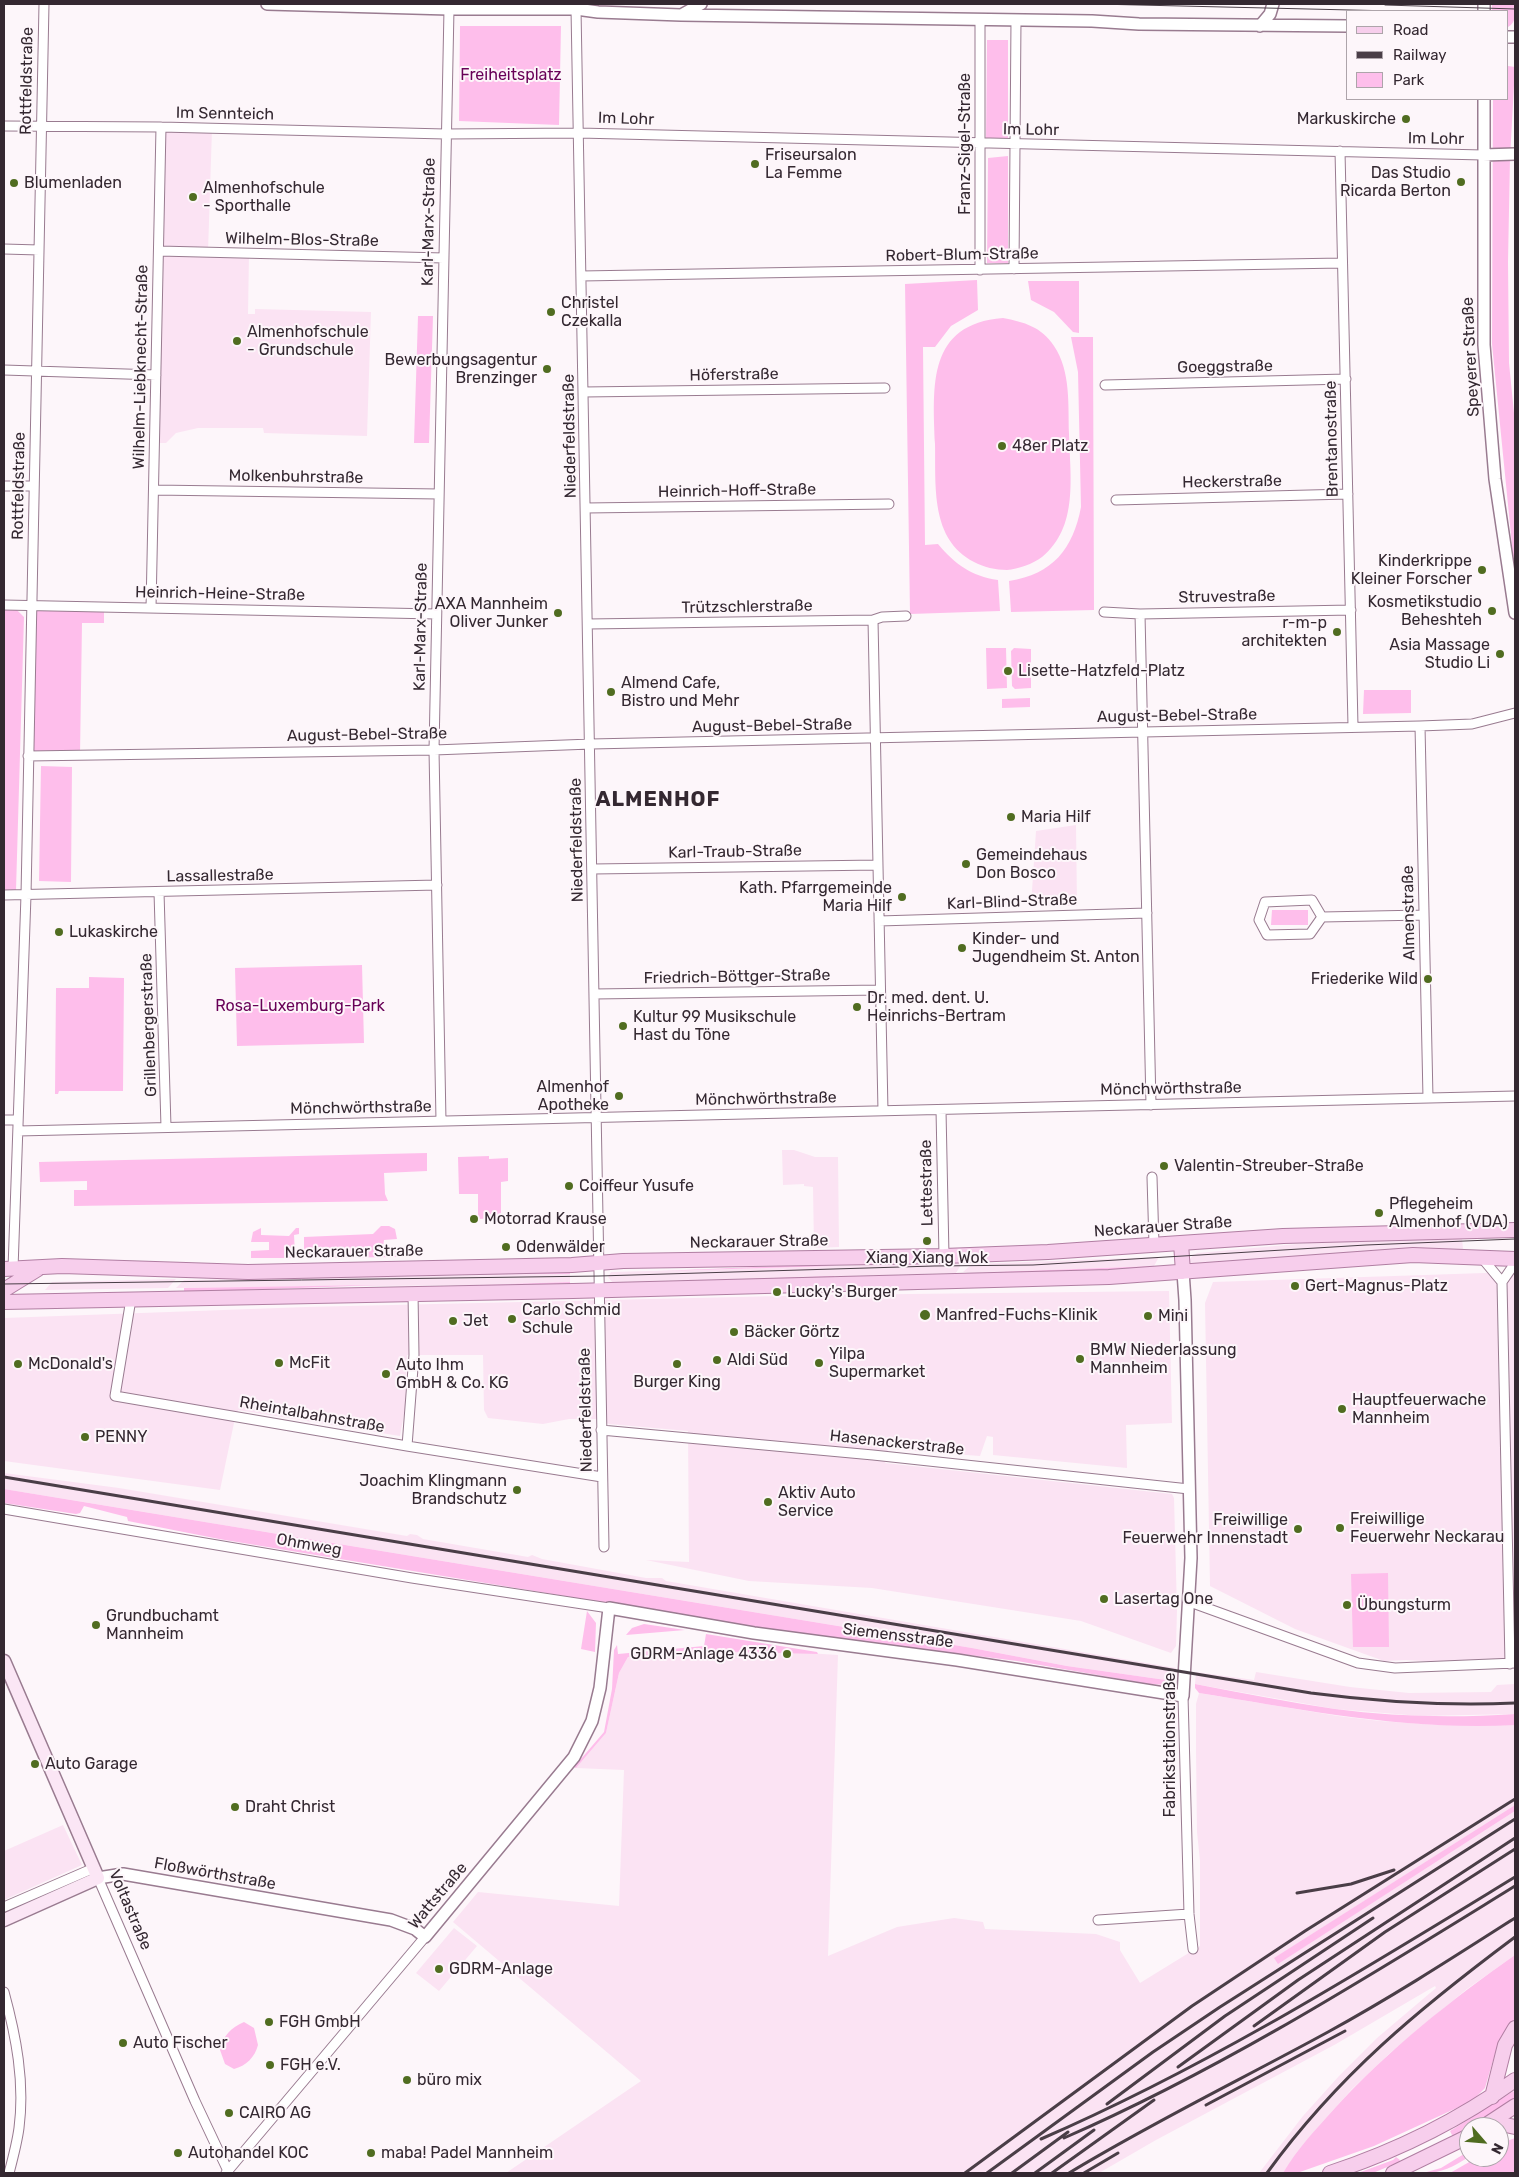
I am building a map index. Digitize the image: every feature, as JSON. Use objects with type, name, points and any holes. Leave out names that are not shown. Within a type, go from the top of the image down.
[{"type":"main road","name":"Neckarauer Straße","points":[[6,1281],[41,1267],[248,1272],[563,1266],[599,1263],[944,1256],[1288,1236],[1515,1230]]},
{"type":"main road","points":[[1181,1243],[1183,1272]]},
{"type":"main road","points":[[4,1302],[942,1282],[1183,1272],[1413,1255],[1515,1260]]},
{"type":"main road","points":[[6,1281],[41,1267]]},
{"type":"main road","name":"Voltastraße","points":[[4,1661],[96,1873]]},
{"type":"main road","name":"Floßwörthstraße","points":[[4,1920],[96,1873]]},
{"type":"main road","points":[[1492,2097],[1505,2046],[1515,2028]]},
{"type":"main road","points":[[1330,2173],[1417,2140],[1492,2097],[1515,2080]]},
{"type":"main road","points":[[1498,2117],[1515,2106]]},
{"type":"main road","points":[[1393,2173],[1459,2141]]},
{"type":"street","name":"Rottfeldstraße","points":[[6,1281],[18,1131],[26,895],[44,4]]},
{"type":"street","points":[[267,4],[576,9],[598,12],[681,15],[1346,26]]},
{"type":"street","points":[[681,15],[701,4]]},
{"type":"street","points":[[752,4],[757,15]]},
{"type":"street","points":[[1260,26],[1270,14],[1273,4]]},
{"type":"street","points":[[449,6],[445,134],[578,133],[576,9]]},
{"type":"street","name":"Franz-Sigel-Straße","points":[[980,19],[980,270]]},
{"type":"street","points":[[1014,269],[1016,20]]},
{"type":"street","name":"Speyerer Straße","points":[[1484,100],[1484,345],[1495,480],[1515,613]]},
{"type":"street","name":"Im Sennteich","points":[[4,126],[161,127],[445,134]]},
{"type":"street","name":"Wilhelm-Liebknecht-Straße","points":[[151,608],[161,127]]},
{"type":"street","name":"Im Lohr","points":[[578,133],[1015,145],[1483,154]]},
{"type":"street","name":"Niederfeldstraße","points":[[578,133],[591,744],[595,1117],[604,1547]]},
{"type":"street","name":"Karl-Marx-Straße","points":[[441,1121],[434,750],[445,134]]},
{"type":"street","name":"Brentanostraße","points":[[1340,152],[1353,726]]},
{"type":"street","points":[[1483,154],[1515,154]]},
{"type":"street","points":[[4,249],[39,250]]},
{"type":"street","name":"Wilhelm-Blos-Straße","points":[[159,251],[444,258]]},
{"type":"street","name":"Robert-Blum-Straße","points":[[581,276],[1342,263]]},
{"type":"street","points":[[4,370],[156,375]]},
{"type":"street","name":"Goeggstraße","points":[[1105,385],[1346,379]]},
{"type":"street","name":"Höferstraße","points":[[584,392],[885,388]]},
{"type":"street","points":[[4,486],[34,486]]},
{"type":"street","name":"Molkenbuhrstraße","points":[[154,490],[439,494]]},
{"type":"street","name":"Heckerstraße","points":[[1116,500],[1348,494]]},
{"type":"street","name":"Heinrich-Hoff-Straße","points":[[586,508],[889,504]]},
{"type":"street","name":"Heinrich-Heine-Straße","points":[[4,605],[436,614]]},
{"type":"street","name":"Struvestraße","points":[[1104,612],[1140,614],[1350,610]]},
{"type":"street","points":[[1140,614],[1151,1105]]},
{"type":"street","name":"Trützschlerstraße","points":[[588,624],[872,620],[882,617],[906,616]]},
{"type":"street","points":[[872,620],[883,1111]]},
{"type":"street","name":"August-Bebel-Straße","points":[[28,756],[434,750],[591,744],[1420,726],[1472,724],[1515,713]]},
{"type":"street","name":"Almenstraße","points":[[1420,726],[1428,1098]]},
{"type":"street","name":"Karl-Traub-Straße","points":[[593,869],[878,865]]},
{"type":"street","name":"Lassallestraße","points":[[4,895],[437,885]]},
{"type":"street","name":"Grillenbergerstraße","points":[[160,892],[166,1127]]},
{"type":"street","points":[[1312,900],[1322,918],[1310,934],[1267,935],[1259,920],[1265,902],[1312,900]]},
{"type":"street","name":"Karl-Blind-Straße","points":[[879,921],[1147,912]]},
{"type":"street","points":[[1322,918],[1424,915]]},
{"type":"street","name":"Friedrich-Böttger-Straße","points":[[594,994],[880,990]]},
{"type":"street","name":"Mönchwörthstraße","points":[[18,1131],[1515,1096]]},
{"type":"street","name":"Lettestraße","points":[[941,1110],[944,1256]]},
{"type":"street","points":[[4,1120],[18,1120]]},
{"type":"street","points":[[1152,1177],[1154,1245]]},
{"type":"street","points":[[1482,1258],[1502,1282]]},
{"type":"street","points":[[1190,1602],[1358,1663],[1395,1668],[1512,1663],[1502,1282],[1515,1263]]},
{"type":"street","name":"Fabrikstationstraße","points":[[1183,1272],[1191,1533],[1190,1602],[1183,1696],[1188,1914],[1192,1948]]},
{"type":"street","points":[[407,1446],[414,1355],[413,1293]]},
{"type":"street","name":"Rheintalbahnstraße","points":[[131,1299],[115,1396],[602,1477]]},
{"type":"street","name":"Hasenackerstraße","points":[[601,1430],[873,1454],[1189,1489]]},
{"type":"street","name":"Ohmweg","points":[[4,1509],[422,1579],[609,1608]]},
{"type":"street","name":"Siemensstraße","points":[[609,1608],[754,1633],[957,1660],[1183,1696]]},
{"type":"street","name":"Wattstraße","points":[[227,2172],[574,1757],[592,1722],[600,1688],[609,1608]]},
{"type":"street","name":"Floßwörthstraße","points":[[4,1907],[96,1873],[124,1874],[391,1920],[415,1929],[425,1937]]},
{"type":"street","name":"Voltastraße","points":[[96,1873],[227,2172]]},
{"type":"street","points":[[1098,1920],[1188,1914]]},
{"type":"street","points":[[4,1992],[13,2027],[21,2077],[19,2128],[9,2173]]},
{"type":"shaded area","points":[[161,127],[212,129],[208,252],[249,254],[248,314],[255,314],[255,309],[371,312],[367,436],[264,433],[263,428],[198,428],[176,433],[166,443],[155,443]]},
{"type":"shaded area","points":[[1076,825],[1077,906],[1031,906],[1036,831]]},
{"type":"shaded area","points":[[782,1150],[794,1150],[815,1157],[838,1157],[839,1247],[814,1248],[813,1187],[804,1186],[804,1184],[783,1185]]},
{"type":"shaded area","points":[[1462,1238],[1463,1249],[1364,1251],[1192,1265],[1189,1261],[1193,1255],[1198,1253],[1320,1242]]},
{"type":"shaded area","points":[[1159,1257],[1154,1266],[996,1272],[972,1276],[972,1273],[963,1272],[972,1264]]},
{"type":"shaded area","points":[[954,1261],[954,1263],[962,1263],[956,1273],[613,1283],[608,1277],[611,1272],[914,1264]]},
{"type":"shaded area","points":[[1515,1272],[1515,1660],[1384,1661],[1295,1629],[1210,1586],[1205,1303],[1213,1282]]},
{"type":"shaded area","points":[[570,1274],[570,1282],[477,1285],[176,1288],[184,1280]]},
{"type":"shaded area","points":[[176,1279],[168,1288],[45,1290],[52,1282]]},
{"type":"shaded area","points":[[1169,1291],[1172,1423],[1126,1425],[1127,1468],[993,1455],[993,1437],[987,1436],[980,1456],[888,1449],[885,1463],[1172,1494],[1174,1498],[1177,1610],[1176,1646],[1171,1653],[1081,1621],[872,1588],[749,1581],[646,1560],[689,1562],[688,1431],[609,1424],[596,1419],[569,1419],[543,1424],[488,1418],[484,1410],[483,1355],[407,1355],[405,1408],[400,1436],[238,1410],[220,1490],[4,1461],[4,1318],[306,1307],[824,1295]]},
{"type":"shaded area","points":[[4,1473],[119,1488],[407,1536],[410,1534],[417,1535],[423,1539],[528,1557],[532,1555],[542,1559],[646,1578],[662,1578],[666,1581],[1176,1668],[1175,1675],[1173,1681],[1067,1666],[972,1648],[4,1489]]},
{"type":"shaded area","points":[[704,1651],[792,1652],[838,1655],[828,1956],[897,1927],[954,1918],[983,1922],[985,1929],[1096,1934],[1120,1942],[1120,1950],[1140,1983],[1200,1946],[1200,1861],[1197,1832],[1196,1752],[1196,1704],[1199,1693],[1380,1721],[1437,1725],[1515,1725],[1515,1805],[1275,1958],[1279,1963],[1515,1811],[1515,1955],[1467,1989],[1390,2053],[1352,2089],[1317,2128],[1283,2173],[1259,2173],[1303,2116],[1339,2076],[1377,2038],[1436,1988],[1435,1986],[1336,2044],[1156,2140],[1099,2173],[506,2173],[641,2081],[453,1922],[478,1892],[619,1906],[624,1770],[576,1768],[606,1733],[619,1673],[628,1657]]},
{"type":"shaded area","points":[[1196,1672],[1254,1680],[1256,1672],[1350,1687],[1409,1693],[1491,1692],[1497,1685],[1515,1684],[1515,1714],[1420,1716],[1335,1709],[1195,1684]]},
{"type":"shaded area","points":[[63,1825],[82,1865],[4,1900],[4,1851]]},
{"type":"shaded area","points":[[454,1928],[477,1946],[439,1991],[416,1973]]},
{"type":"green space","points":[[1492,4],[1515,4],[1513,23],[1509,26],[1509,10],[1492,10]]},
{"type":"green space","name":"Freiheitsplatz","points":[[460,26],[561,26],[559,125],[459,121]]},
{"type":"green space","points":[[987,40],[1008,40],[1008,141],[986,141]]},
{"type":"green space","points":[[1509,66],[1515,67],[1510,158],[1508,262],[1509,363],[1515,423],[1515,575],[1492,344],[1493,100],[1509,100]]},
{"type":"green space","points":[[1008,156],[1008,263],[987,263],[988,158]]},
{"type":"green space","points":[[977,280],[978,310],[951,326],[935,347],[923,347],[925,545],[938,544],[964,568],[980,576],[998,580],[1000,611],[910,614],[905,284]]},
{"type":"green space","points":[[1028,281],[1079,281],[1079,333],[1073,332],[1054,312],[1031,300]]},
{"type":"green space","points":[[418,316],[433,316],[429,443],[414,443]]},
{"type":"green space","points":[[1003,318],[1032,326],[1044,334],[1054,346],[1059,356],[1066,377],[1071,483],[1067,516],[1062,531],[1054,545],[1034,562],[1007,570],[990,568],[974,562],[960,552],[949,540],[938,510],[934,422],[936,380],[940,362],[948,345],[960,332],[978,323]]},
{"type":"green space","points":[[1071,337],[1093,337],[1094,610],[1011,612],[1009,581],[1024,578],[1038,572],[1049,566],[1058,557],[1073,535],[1081,507],[1078,372]]},
{"type":"green space","points":[[31,605],[104,607],[104,623],[82,623],[80,755],[28,756]]},
{"type":"green space","points":[[4,610],[17,610],[24,617],[16,890],[4,890]]},
{"type":"green space","points":[[986,648],[1006,648],[1007,688],[987,689]]},
{"type":"green space","points":[[1014,648],[1031,649],[1031,688],[1015,689],[1012,686],[1011,651]]},
{"type":"green space","points":[[1364,690],[1411,690],[1411,713],[1363,714]]},
{"type":"green space","points":[[1030,698],[1030,707],[1002,708],[1002,699]]},
{"type":"green space","points":[[41,766],[72,767],[71,882],[39,881]]},
{"type":"green space","points":[[1272,910],[1308,910],[1308,925],[1271,925]]},
{"type":"green space","name":"Rosa-Luxemburg-Park","points":[[362,965],[364,1043],[237,1046],[235,968]]},
{"type":"green space","points":[[89,977],[124,978],[123,1091],[59,1091],[58,1094],[55,1094],[56,988],[89,988]]},
{"type":"green space","points":[[427,1153],[427,1171],[384,1173],[385,1194],[388,1201],[74,1206],[74,1190],[87,1190],[87,1181],[40,1182],[39,1162]]},
{"type":"green space","points":[[489,1156],[489,1159],[508,1158],[508,1181],[501,1182],[501,1218],[478,1219],[478,1194],[459,1194],[458,1157]]},
{"type":"green space","points":[[381,1226],[389,1226],[395,1229],[397,1239],[384,1240],[383,1247],[398,1247],[398,1257],[304,1258],[304,1237],[373,1234]]},
{"type":"green space","points":[[261,1228],[261,1235],[289,1236],[296,1228],[299,1228],[299,1234],[294,1235],[295,1253],[299,1254],[299,1258],[251,1258],[251,1251],[269,1250],[269,1242],[251,1242],[253,1232]]},
{"type":"green space","points":[[804,1265],[836,1266],[660,1271]]},
{"type":"green space","points":[[1154,1266],[1154,1270],[993,1274],[996,1272]]},
{"type":"green space","points":[[570,1271],[570,1274],[408,1275]]},
{"type":"green space","points":[[834,1276],[834,1278],[685,1281]]},
{"type":"green space","points":[[570,1282],[570,1284],[477,1285]]},
{"type":"green space","points":[[378,1285],[191,1292],[184,1293],[184,1288]]},
{"type":"green space","points":[[4,1489],[972,1648],[1067,1666],[1173,1681],[1167,1685],[1149,1684],[1017,1661],[770,1630],[219,1539],[128,1521],[127,1517],[84,1506],[80,1513],[76,1514],[4,1503]]},
{"type":"green space","points":[[1388,1573],[1389,1647],[1353,1647],[1351,1574]]},
{"type":"green space","points":[[587,1611],[596,1623],[595,1652],[581,1649]]},
{"type":"green space","points":[[644,1624],[685,1630],[626,1635],[632,1628]]},
{"type":"green space","points":[[706,1634],[817,1652],[818,1654],[704,1651],[628,1657],[619,1673],[606,1733],[576,1768],[574,1767],[604,1732],[612,1689],[614,1650],[617,1645],[618,1654],[704,1646]]},
{"type":"green space","points":[[1195,1684],[1358,1712],[1425,1716],[1515,1714],[1515,1725],[1436,1725],[1357,1718],[1199,1693],[1195,1688]]},
{"type":"green space","points":[[1515,1805],[1515,1811],[1278,1964],[1274,1958]]},
{"type":"green space","points":[[1515,1955],[1515,2018],[1497,2047],[1485,2088],[1472,2101],[1374,2146],[1297,2173],[1283,2173],[1314,2131],[1377,2066],[1421,2026]]},
{"type":"green space","points":[[244,2022],[254,2028],[258,2045],[255,2053],[249,2060],[242,2066],[234,2069],[225,2064],[220,2050],[223,2040],[228,2033]]},
{"type":"green space","points":[[1515,2091],[1515,2098],[1485,2117],[1472,2117]]},
{"type":"green space","points":[[1459,2125],[1459,2133],[1453,2137],[1450,2131]]},
{"type":"green space","points":[[1515,2138],[1515,2173],[1450,2173],[1460,2167],[1509,2167],[1509,2140]]},
{"type":"green space","points":[[1396,2157],[1400,2160],[1399,2162],[1373,2173],[1358,2173],[1393,2160]]},
{"type":"green space","points":[[1459,2157],[1459,2162],[1442,2171],[1423,2173],[1441,2168]]},
{"type":"tram line","points":[[1096,4],[1351,10]]},
{"type":"tram line","points":[[1385,5],[1515,9]]},
{"type":"tram line","points":[[4,1284],[599,1276],[934,1266],[1033,1265],[1366,1245],[1515,1239]]},
{"type":"railway","points":[[4,1477],[1311,1693],[1413,1702],[1515,1703]]},
{"type":"railway","points":[[965,2173],[1192,2006],[1305,1931],[1515,1799]]},
{"type":"railway","points":[[987,2173],[1153,2052],[1220,2007],[1515,1819]]},
{"type":"railway","points":[[1178,2067],[1298,1980],[1515,1838]]},
{"type":"railway","points":[[1254,2026],[1385,1932],[1515,1849]]},
{"type":"railway","points":[[1297,1893],[1351,1884],[1394,1870]]},
{"type":"railway","points":[[1041,2139],[1103,2111],[1223,2049],[1341,1982],[1515,1877]]},
{"type":"railway","points":[[1064,2138],[1123,2111],[1238,2052],[1350,1987],[1515,1886]]},
{"type":"railway","points":[[1107,2104],[1225,2016],[1373,1918]]},
{"type":"railway","points":[[1069,2173],[1165,2118],[1352,2019],[1515,1918]]},
{"type":"railway","points":[[1267,2173],[1322,2105],[1382,2045],[1446,1990],[1515,1937]]},
{"type":"railway","points":[[1206,2105],[1345,2031]]},
{"type":"railway","points":[[1052,2173],[1154,2100]]},
{"type":"railway","points":[[1035,2173],[1094,2130]]},
{"type":"railway","points":[[1012,2173],[1068,2132]]},
{"type":"railway","points":[[1084,2173],[1118,2153]]},
{"type":"place","name":"Markuskirche","points":[[1406,119]]},
{"type":"place","name":"Friseursalon La Femme","points":[[755,164]]},
{"type":"place","name":"Das Studio Ricarda Berton","points":[[1461,182]]},
{"type":"place","name":"Blumenladen","points":[[14,183]]},
{"type":"place","name":"Almenhofschule - Sporthalle","points":[[193,197]]},
{"type":"place","name":"Christel Czekalla","points":[[551,312]]},
{"type":"place","name":"Almenhofschule - Grundschule","points":[[237,341]]},
{"type":"place","name":"Bewerbungsagentur Brenzinger","points":[[547,369]]},
{"type":"place","name":"48er Platz","points":[[1002,446]]},
{"type":"place","name":"Kinderkrippe Kleiner Forscher","points":[[1482,570]]},
{"type":"place","name":"Kosmetikstudio Beheshteh","points":[[1492,611]]},
{"type":"place","name":"AXA Mannheim Oliver Junker","points":[[558,613]]},
{"type":"place","name":"r-m-p architekten","points":[[1337,632]]},
{"type":"place","name":"Asia Massage Studio Li","points":[[1500,654]]},
{"type":"place","name":"Lisette-Hatzfeld-Platz","points":[[1008,671]]},
{"type":"place","name":"Almend Cafe, Bistro und Mehr","points":[[611,692]]},
{"type":"place","name":"Maria Hilf","points":[[1011,817]]},
{"type":"place","name":"Gemeindehaus Don Bosco","points":[[966,864]]},
{"type":"place","name":"Kath. Pfarrgemeinde Maria Hilf","points":[[902,897]]},
{"type":"place","name":"Lukaskirche","points":[[59,932]]},
{"type":"place","name":"Kinder- und Jugendheim St. Anton","points":[[962,948]]},
{"type":"place","name":"Friederike Wild","points":[[1428,979]]},
{"type":"place","name":"Dr. med. dent. U. Heinrichs-Bertram","points":[[857,1007]]},
{"type":"place","name":"Kultur 99 Musikschule Hast du Töne","points":[[623,1026]]},
{"type":"place","name":"Almenhof Apotheke","points":[[619,1096]]},
{"type":"place","name":"Valentin-Streuber-Straße","points":[[1164,1166]]},
{"type":"place","name":"Coiffeur Yusufe","points":[[569,1186]]},
{"type":"place","name":"Pflegeheim Almenhof (VDA)","points":[[1379,1213]]},
{"type":"place","name":"Motorrad Krause","points":[[474,1219]]},
{"type":"place","name":"Xiang Xiang Wok","points":[[927,1241]]},
{"type":"place","name":"Odenwälder","points":[[506,1247]]},
{"type":"place","name":"Gert-Magnus-Platz","points":[[1295,1286]]},
{"type":"place","name":"Lucky's Burger","points":[[777,1292]]},
{"type":"place","name":"Manfred-Fuchs-Klinik","points":[[925,1315]]},
{"type":"place","name":"Mini","points":[[1148,1316]]},
{"type":"place","name":"Carlo Schmid Schule","points":[[512,1319]]},
{"type":"place","name":"Jet","points":[[453,1321]]},
{"type":"place","name":"Bäcker Görtz","points":[[734,1332]]},
{"type":"place","name":"BMW Niederlassung Mannheim","points":[[1080,1359]]},
{"type":"place","name":"Aldi Süd","points":[[717,1360]]},
{"type":"place","name":"McFit","points":[[279,1363]]},
{"type":"place","name":"Yilpa Supermarket","points":[[819,1363]]},
{"type":"place","name":"McDonald's","points":[[18,1364]]},
{"type":"place","name":"Burger King","points":[[677,1364]]},
{"type":"place","name":"Auto Ihm GmbH & Co. KG","points":[[386,1374]]},
{"type":"place","name":"Hauptfeuerwache Mannheim","points":[[1342,1409]]},
{"type":"place","name":"PENNY","points":[[85,1437]]},
{"type":"place","name":"Joachim Klingmann Brandschutz","points":[[517,1490]]},
{"type":"place","name":"Aktiv Auto Service","points":[[768,1502]]},
{"type":"place","name":"Freiwillige Feuerwehr Neckarau","points":[[1340,1528]]},
{"type":"place","name":"Freiwillige Feuerwehr Innenstadt","points":[[1298,1529]]},
{"type":"place","name":"Lasertag One","points":[[1104,1599]]},
{"type":"place","name":"Übungsturm","points":[[1347,1605]]},
{"type":"place","name":"Grundbuchamt Mannheim","points":[[96,1625]]},
{"type":"place","name":"GDRM-Anlage 4336","points":[[787,1654]]},
{"type":"place","name":"Auto Garage","points":[[35,1764]]},
{"type":"place","name":"Draht Christ","points":[[235,1807]]},
{"type":"place","name":"GDRM-Anlage","points":[[439,1969]]},
{"type":"place","name":"FGH GmbH","points":[[269,2022]]},
{"type":"place","name":"Auto Fischer","points":[[123,2043]]},
{"type":"place","name":"FGH e.V.","points":[[270,2065]]},
{"type":"place","name":"büro mix","points":[[407,2080]]},
{"type":"place","name":"CAIRO AG","points":[[229,2113]]},
{"type":"place","name":"Autohandel KOC","points":[[178,2153]]},
{"type":"place","name":"maba! Padel Mannheim","points":[[371,2153]]},
{"type":"district","name":"ALMENHOF","points":[[658,800]]}]
